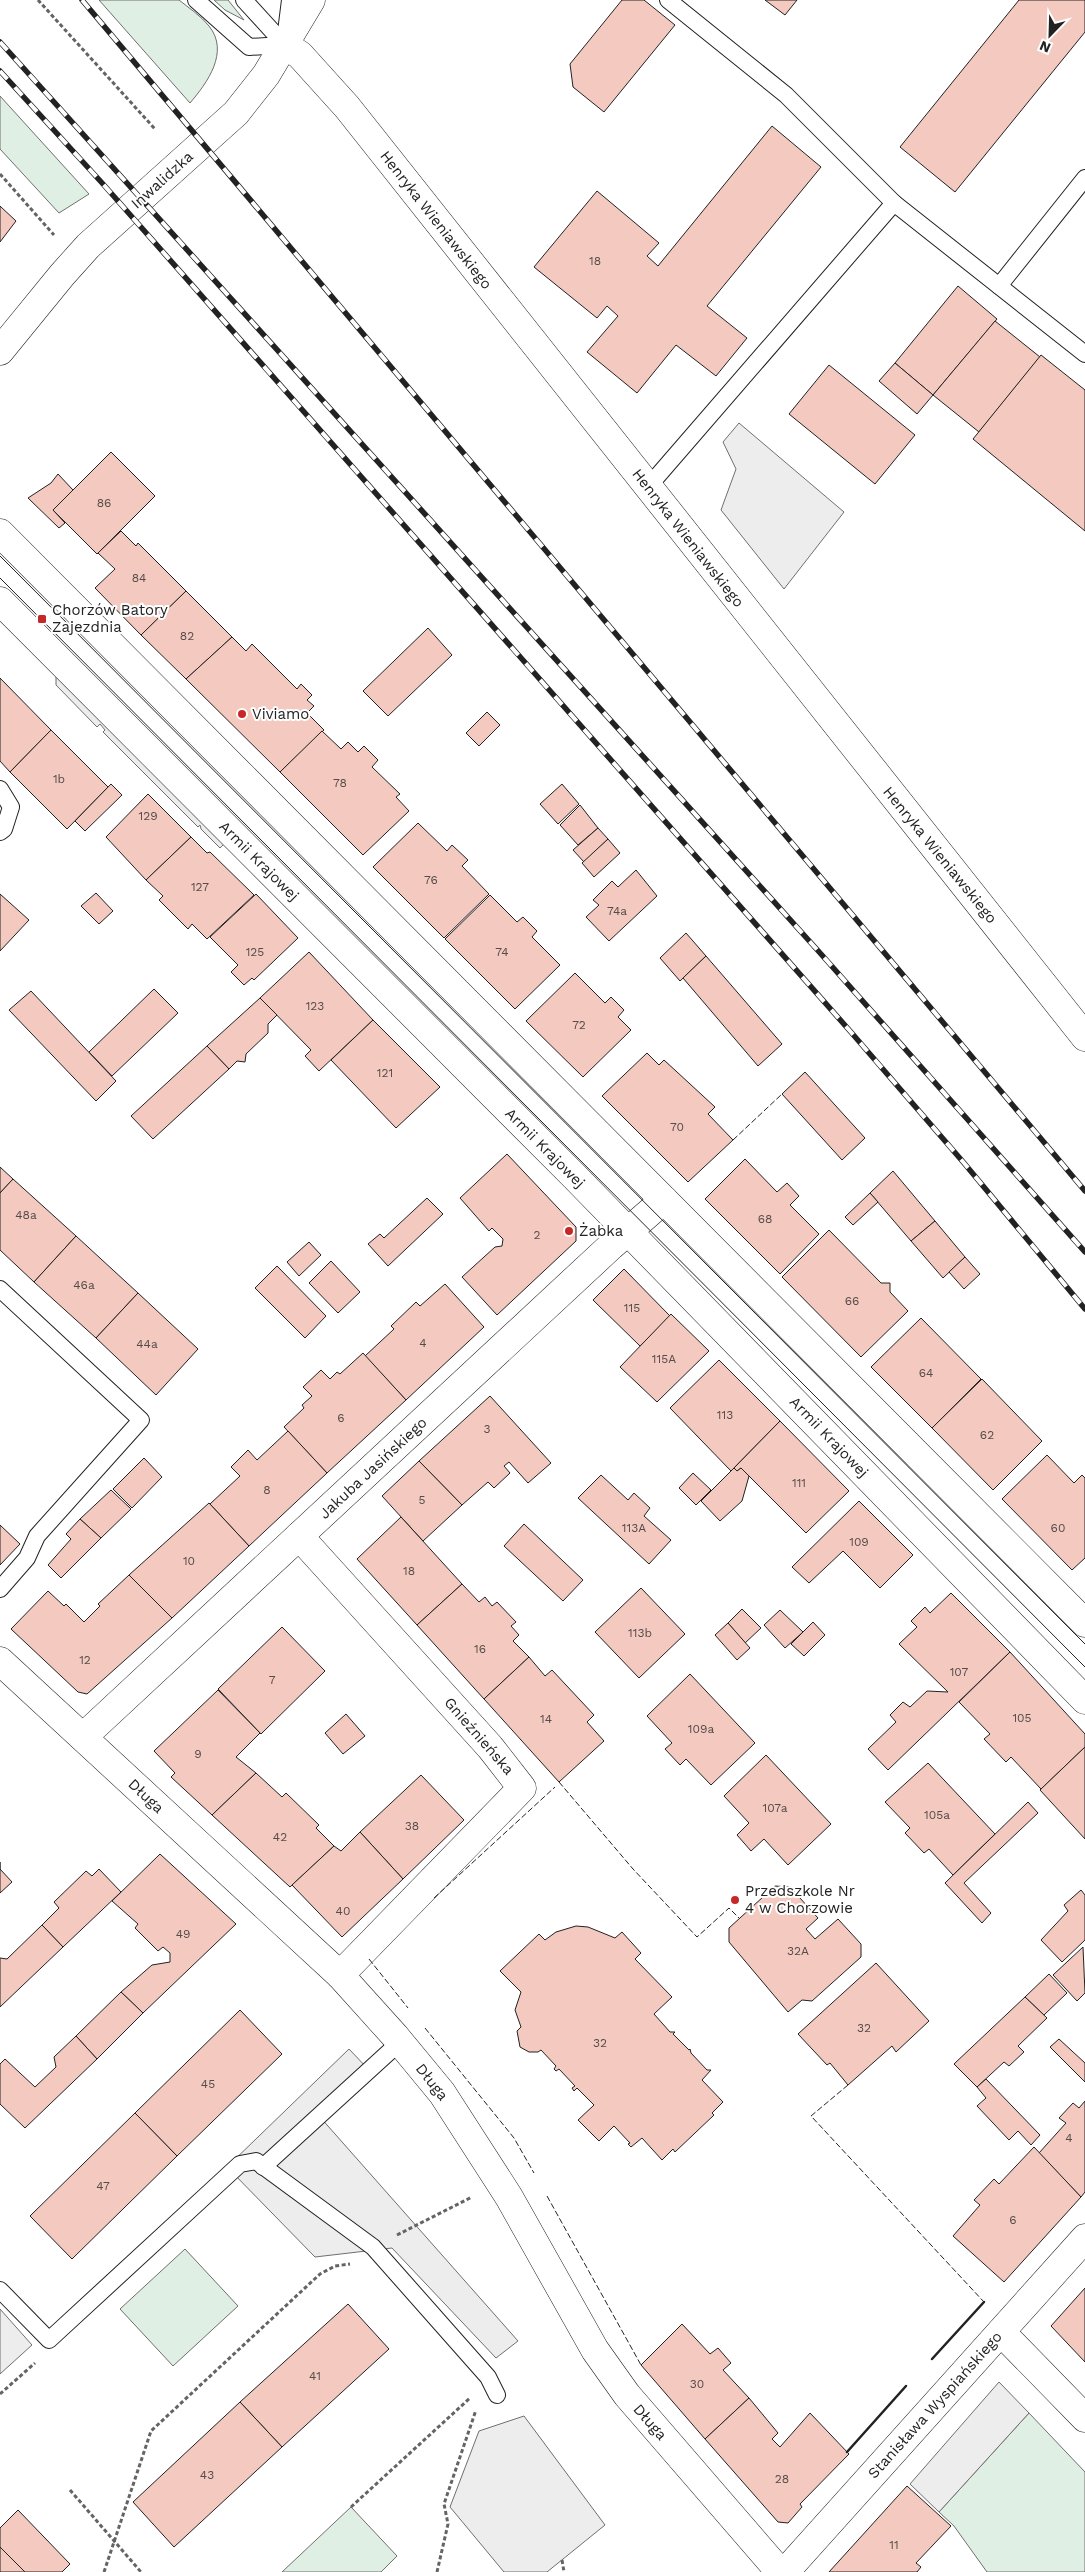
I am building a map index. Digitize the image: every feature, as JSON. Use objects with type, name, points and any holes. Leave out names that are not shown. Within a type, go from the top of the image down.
[{"type":"street","name":"Inwalidzka","points":[[0,351],[88,246],[236,113],[254,92],[312,0]]},
{"type":"street","name":"Henryka Wieniawskiego","points":[[285,44],[300,54],[346,107],[1085,1037]]},
{"type":"street","points":[[0,533],[1085,1623]]},
{"type":"street","name":"Armii Krajowej","points":[[0,601],[628,1232],[1085,1700]]},
{"type":"street","name":"Jakuba Jasińskiego","points":[[83,1737],[664,1200]]},
{"type":"street","name":"Gnieźnieńska","points":[[299,1536],[490,1747],[522,1788],[340,1976]]},
{"type":"street","name":"Długa","points":[[0,1661],[340,1976],[400,2042],[442,2092],[509,2197],[595,2350],[627,2396],[780,2572]]},
{"type":"street","name":"Stanisława Wyspiańskiego","points":[[785,2572],[1085,2238]]},
{"type":"street","points":[[1001,2332],[1085,2418]]},
{"type":"lane","points":[[196,0],[249,47],[285,44]]},
{"type":"lane","points":[[244,0],[285,44]]},
{"type":"lane","points":[[285,44],[290,0]]},
{"type":"lane","points":[[668,0],[786,94],[894,203],[1085,354]]},
{"type":"lane","points":[[998,286],[1085,178]]},
{"type":"lane","points":[[648,487],[894,203]]},
{"type":"lane","points":[[0,789],[11,807],[4,829],[0,832]]},
{"type":"lane","points":[[0,1288],[141,1420],[37,1536],[27,1558],[0,1589]]},
{"type":"lane","points":[[263,2167],[400,2042]]},
{"type":"lane","points":[[0,2290],[49,2340],[240,2164],[256,2161],[374,2248],[488,2377],[497,2395]]},
{"type":"path","points":[[38,0],[155,129]]},
{"type":"path","points":[[0,174],[56,237]]},
{"type":"path","points":[[471,2189],[480,2203]]},
{"type":"path","points":[[104,2572],[151,2431],[320,2274],[335,2266],[348,2263],[353,2266],[374,2248],[474,2195]]},
{"type":"path","points":[[0,2394],[40,2358]]},
{"type":"path","points":[[468,2389],[475,2401]]},
{"type":"path","points":[[351,2507],[472,2396]]},
{"type":"path","points":[[438,2572],[448,2524],[444,2504],[477,2406]]},
{"type":"path","points":[[70,2490],[141,2572]]},
{"type":"path","points":[[562,2560],[564,2572]]},
{"type":"green space","points":[[99,0],[179,0],[206,22],[215,36],[217,57],[209,77],[190,103]]},
{"type":"green space","points":[[214,0],[228,0],[244,20],[225,10]]},
{"type":"green space","points":[[0,96],[89,194],[59,213],[0,149]]},
{"type":"green space","points":[[185,2249],[238,2306],[173,2366],[120,2309]]},
{"type":"green space","points":[[1029,2413],[1085,2472],[1085,2572],[987,2572],[954,2526],[939,2512]]},
{"type":"green space","points":[[351,2507],[397,2556],[381,2572],[282,2572]]},
{"type":"shaded area","points":[[739,423],[844,512],[784,589],[721,510],[736,469],[723,442]]},
{"type":"shaded area","points":[[56,670],[227,841],[220,848],[201,829],[200,825],[198,827],[103,732],[105,730],[100,724],[97,727],[56,685]]},
{"type":"shaded area","points":[[349,2049],[369,2070],[320,2117],[518,2341],[496,2358],[392,2248],[315,2257],[227,2167]]},
{"type":"shaded area","points":[[0,2309],[32,2345],[0,2374]]},
{"type":"shaded area","points":[[999,2382],[1029,2413],[939,2512],[910,2484]]},
{"type":"shaded area","points":[[524,2416],[605,2525],[547,2572],[504,2572],[450,2507],[479,2431]]},
{"type":"building","points":[[622,0],[644,0],[675,25],[604,112],[573,87],[570,64]]},
{"type":"building","points":[[765,0],[797,0],[785,15]]},
{"type":"building","points":[[1019,0],[1085,0],[1085,32],[955,192],[900,147]]},
{"type":"building","points":[[772,126],[821,167],[707,306],[747,338],[716,376],[676,345],[637,393],[587,352],[618,316],[607,306],[597,318],[534,267],[597,191],[659,243],[647,256],[658,266]]},
{"type":"building","points":[[0,206],[16,221],[0,242]]},
{"type":"building","points":[[958,286],[997,319],[933,395],[895,363]]},
{"type":"building","points":[[995,321],[1040,357],[979,432],[933,395]]},
{"type":"building","points":[[1041,355],[1085,390],[1085,531],[973,439]]},
{"type":"building","points":[[895,363],[933,395],[917,414],[879,381]]},
{"type":"building","points":[[829,365],[915,435],[875,484],[789,414]]},
{"type":"building","points":[[111,452],[155,496],[97,554],[53,510]]},
{"type":"building","points":[[58,474],[73,490],[53,510],[65,523],[59,528],[28,498],[51,483]]},
{"type":"building","points":[[121,531],[136,546],[138,543],[186,591],[141,635],[95,588],[115,569],[98,553]]},
{"type":"building","points":[[186,591],[232,637],[186,679],[141,635]]},
{"type":"building","points":[[428,628],[452,655],[388,716],[363,691]]},
{"type":"building","points":[[232,637],[246,651],[252,644],[297,689],[301,684],[312,695],[307,700],[314,706],[307,713],[324,730],[280,772],[186,679]]},
{"type":"building","points":[[0,678],[51,730],[10,772],[0,761]]},
{"type":"building","points":[[487,712],[500,725],[479,746],[466,733]]},
{"type":"building","points":[[51,730],[108,787],[67,829],[10,772]]},
{"type":"building","points":[[322,731],[341,749],[348,742],[358,752],[364,746],[378,760],[372,767],[400,794],[396,797],[409,811],[363,855],[280,772]]},
{"type":"building","points":[[111,784],[122,795],[85,831],[75,821]]},
{"type":"building","points":[[562,784],[579,804],[558,824],[540,804]]},
{"type":"building","points":[[148,794],[191,837],[146,880],[106,837]]},
{"type":"building","points":[[580,805],[598,828],[578,845],[560,825]]},
{"type":"building","points":[[418,823],[447,851],[452,845],[468,860],[462,866],[489,894],[444,938],[373,867]]},
{"type":"building","points":[[598,828],[608,839],[584,862],[573,850]]},
{"type":"building","points":[[191,837],[207,853],[210,852],[254,895],[207,939],[192,924],[188,929],[159,900],[163,896],[146,880]]},
{"type":"building","points":[[608,839],[620,853],[594,877],[582,863]]},
{"type":"building","points":[[636,870],[657,896],[609,941],[586,917],[599,905],[593,900],[612,881],[618,887]]},
{"type":"building","points":[[96,893],[113,911],[99,924],[81,906]]},
{"type":"building","points":[[0,894],[29,920],[0,951]]},
{"type":"building","points":[[256,894],[298,938],[254,980],[252,978],[244,985],[231,972],[238,965],[210,937]]},
{"type":"building","points":[[490,895],[517,922],[523,917],[537,931],[532,937],[560,965],[515,1009],[445,939]]},
{"type":"building","points":[[686,933],[706,956],[680,981],[660,958]]},
{"type":"building","points":[[309,952],[373,1020],[319,1071],[305,1056],[311,1050],[260,998]]},
{"type":"building","points":[[706,956],[782,1044],[758,1066],[683,978]]},
{"type":"building","points":[[575,973],[605,1003],[611,997],[624,1010],[618,1017],[631,1030],[583,1077],[526,1021]]},
{"type":"building","points":[[154,989],[178,1013],[112,1076],[89,1052]]},
{"type":"building","points":[[31,991],[116,1081],[96,1101],[9,1010]]},
{"type":"building","points":[[260,998],[277,1015],[268,1024],[268,1033],[246,1054],[245,1062],[237,1061],[229,1069],[207,1046]]},
{"type":"building","points":[[373,1020],[440,1087],[396,1128],[331,1060]]},
{"type":"building","points":[[207,1046],[229,1069],[153,1139],[131,1116]]},
{"type":"building","points":[[647,1053],[659,1065],[664,1060],[715,1107],[708,1114],[733,1140],[688,1182],[602,1096]]},
{"type":"building","points":[[805,1072],[865,1138],[842,1160],[782,1094]]},
{"type":"building","points":[[507,1154],[576,1227],[576,1241],[497,1315],[462,1277],[495,1247],[502,1246],[503,1239],[492,1228],[489,1231],[460,1198]]},
{"type":"building","points":[[745,1159],[777,1192],[787,1183],[799,1196],[790,1205],[819,1234],[780,1274],[705,1199]]},
{"type":"building","points":[[0,1167],[13,1179],[0,1193]]},
{"type":"building","points":[[893,1171],[935,1221],[911,1241],[870,1193]]},
{"type":"building","points":[[13,1179],[76,1236],[34,1282],[0,1250],[0,1193]]},
{"type":"building","points":[[870,1193],[878,1202],[853,1225],[845,1217]]},
{"type":"building","points":[[427,1198],[443,1214],[388,1266],[368,1244],[380,1234],[384,1238]]},
{"type":"building","points":[[935,1221],[965,1257],[943,1278],[911,1241]]},
{"type":"building","points":[[829,1230],[881,1283],[890,1283],[890,1292],[908,1311],[861,1357],[782,1277]]},
{"type":"building","points":[[76,1236],[138,1293],[96,1338],[34,1282]]},
{"type":"building","points":[[309,1242],[321,1255],[299,1276],[287,1262]]},
{"type":"building","points":[[965,1257],[980,1274],[964,1289],[949,1272]]},
{"type":"building","points":[[331,1261],[360,1292],[338,1313],[309,1283]]},
{"type":"building","points":[[277,1266],[326,1316],[305,1338],[255,1288]]},
{"type":"building","points":[[624,1269],[670,1316],[640,1346],[593,1300]]},
{"type":"building","points":[[445,1284],[484,1327],[406,1400],[365,1356],[394,1329],[391,1326],[416,1302],[420,1306]]},
{"type":"building","points":[[138,1293],[198,1349],[156,1395],[96,1338]]},
{"type":"building","points":[[671,1314],[709,1351],[657,1402],[620,1367]]},
{"type":"building","points":[[921,1318],[981,1379],[932,1428],[871,1367]]},
{"type":"building","points":[[363,1353],[406,1400],[327,1473],[284,1427],[304,1408],[302,1405],[312,1396],[303,1387],[321,1370],[330,1379],[337,1372],[340,1374]]},
{"type":"building","points":[[719,1360],[780,1421],[731,1471],[670,1408]]},
{"type":"building","points":[[982,1379],[1042,1441],[993,1490],[932,1428]]},
{"type":"building","points":[[490,1396],[551,1463],[528,1483],[509,1462],[504,1466],[510,1473],[494,1488],[488,1482],[462,1505],[419,1461]]},
{"type":"building","points":[[780,1421],[849,1491],[806,1533],[741,1468],[737,1471],[734,1468]]},
{"type":"building","points":[[288,1431],[327,1473],[249,1546],[210,1504],[240,1476],[231,1467],[248,1450],[257,1460]]},
{"type":"building","points":[[1047,1455],[1074,1483],[1082,1475],[1085,1478],[1085,1558],[1072,1570],[1002,1499]]},
{"type":"building","points":[[144,1458],[162,1477],[132,1508],[113,1489]]},
{"type":"building","points":[[419,1461],[462,1505],[423,1541],[382,1496]]},
{"type":"building","points":[[734,1468],[737,1471],[741,1468],[749,1476],[742,1501],[720,1521],[701,1501]]},
{"type":"building","points":[[693,1473],[711,1490],[696,1505],[679,1488]]},
{"type":"building","points":[[601,1475],[628,1500],[634,1493],[650,1508],[644,1516],[671,1540],[649,1564],[578,1498]]},
{"type":"building","points":[[111,1490],[131,1509],[101,1538],[80,1519]]},
{"type":"building","points":[[859,1501],[913,1555],[880,1588],[843,1551],[809,1583],[792,1567]]},
{"type":"building","points":[[209,1503],[249,1546],[172,1618],[129,1575]]},
{"type":"building","points":[[401,1517],[462,1584],[417,1625],[357,1559]]},
{"type":"building","points":[[80,1519],[101,1538],[61,1578],[48,1565],[71,1539],[66,1534]]},
{"type":"building","points":[[524,1524],[583,1580],[563,1601],[504,1546]]},
{"type":"building","points":[[0,1525],[20,1544],[0,1565]]},
{"type":"building","points":[[129,1575],[172,1618],[87,1694],[78,1692],[11,1629],[48,1591],[64,1606],[66,1604],[84,1622],[100,1606],[98,1604]]},
{"type":"building","points":[[462,1584],[479,1602],[485,1597],[492,1606],[497,1602],[516,1622],[511,1626],[519,1635],[513,1641],[529,1657],[484,1699],[417,1625]]},
{"type":"building","points":[[641,1588],[685,1634],[639,1678],[595,1632]]},
{"type":"building","points":[[951,1593],[1010,1652],[888,1770],[868,1749],[896,1722],[890,1715],[903,1702],[910,1707],[927,1691],[948,1692],[899,1644],[917,1627],[911,1621],[925,1607],[930,1613]]},
{"type":"building","points":[[742,1609],[761,1628],[745,1643],[728,1623]]},
{"type":"building","points":[[780,1610],[803,1632],[785,1648],[764,1625]]},
{"type":"building","points":[[813,1622],[825,1635],[804,1656],[791,1644]]},
{"type":"building","points":[[728,1623],[750,1648],[737,1660],[715,1635]]},
{"type":"building","points":[[282,1627],[325,1671],[261,1734],[218,1689]]},
{"type":"building","points":[[1010,1652],[1085,1734],[1085,1747],[1041,1789],[1011,1757],[1006,1762],[984,1739],[990,1734],[959,1702]]},
{"type":"building","points":[[529,1657],[545,1676],[552,1670],[594,1715],[587,1722],[604,1741],[559,1782],[484,1699]]},
{"type":"building","points":[[690,1674],[755,1743],[711,1785],[686,1759],[680,1765],[665,1749],[672,1743],[647,1716]]},
{"type":"building","points":[[218,1690],[260,1733],[236,1757],[256,1773],[212,1815],[171,1777],[175,1773],[154,1751]]},
{"type":"building","points":[[346,1714],[365,1736],[343,1754],[325,1733]]},
{"type":"building","points":[[1085,1747],[1085,1839],[1040,1790]]},
{"type":"building","points":[[766,1755],[831,1824],[788,1865],[764,1839],[751,1851],[737,1835],[749,1823],[724,1796]]},
{"type":"building","points":[[928,1763],[995,1834],[953,1875],[929,1849],[924,1853],[905,1833],[910,1828],[885,1802]]},
{"type":"building","points":[[256,1773],[282,1797],[286,1793],[319,1825],[316,1828],[334,1846],[290,1887],[212,1815]]},
{"type":"building","points":[[421,1775],[464,1820],[403,1879],[360,1832]]},
{"type":"building","points":[[1028,1802],[1038,1813],[964,1883],[991,1913],[982,1923],[945,1883]]},
{"type":"building","points":[[360,1832],[403,1879],[342,1937],[292,1885],[334,1846],[341,1851]]},
{"type":"building","points":[[160,1854],[236,1924],[143,2013],[121,1992],[152,1965],[170,1962],[170,1953],[163,1947],[158,1951],[135,1928],[138,1924],[112,1901]]},
{"type":"building","points":[[0,1869],[12,1882],[0,1893]]},
{"type":"building","points":[[99,1869],[121,1892],[63,1947],[42,1925],[59,1908],[54,1902],[86,1871],[92,1876]]},
{"type":"building","points":[[775,1886],[790,1887],[818,1918],[806,1929],[815,1939],[838,1919],[861,1944],[861,1957],[812,2001],[802,2000],[788,2012],[729,1942],[729,1928]]},
{"type":"building","points":[[1081,1890],[1085,1895],[1085,1940],[1062,1962],[1041,1940],[1068,1911],[1064,1905]]},
{"type":"building","points":[[42,1925],[63,1947],[0,2007],[0,1958],[7,1959]]},
{"type":"building","points":[[576,1926],[588,1927],[615,1938],[622,1932],[641,1953],[635,1959],[672,1997],[654,2014],[670,2032],[675,2032],[673,2034],[690,2049],[691,2053],[707,2070],[711,2070],[702,2080],[723,2102],[712,2113],[714,2115],[675,2152],[673,2149],[662,2160],[642,2138],[631,2147],[628,2144],[630,2143],[614,2126],[599,2141],[578,2120],[594,2105],[577,2088],[574,2091],[572,2088],[575,2086],[559,2069],[556,2071],[554,2069],[556,2066],[541,2050],[529,2052],[520,2047],[517,2031],[521,2027],[515,2010],[521,1992],[500,1971],[539,1934],[545,1940],[556,1932]]},
{"type":"building","points":[[1083,1947],[1085,1993],[1077,2001],[1053,1975]]},
{"type":"building","points":[[876,1963],[929,2021],[896,2052],[892,2046],[848,2085],[830,2063],[827,2065],[798,2034]]},
{"type":"building","points":[[1049,1974],[1067,1993],[1044,2015],[1025,1997]]},
{"type":"building","points":[[121,1992],[143,2013],[97,2059],[76,2036]]},
{"type":"building","points":[[1025,1997],[1047,2018],[1018,2046],[1024,2052],[1009,2066],[1004,2062],[977,2087],[954,2064]]},
{"type":"building","points":[[240,2010],[282,2054],[177,2156],[135,2113]]},
{"type":"building","points":[[76,2036],[97,2059],[25,2128],[0,2104],[0,2064],[5,2059],[35,2087],[56,2067],[54,2057]]},
{"type":"building","points":[[1059,2039],[1085,2063],[1085,2082],[1050,2047]]},
{"type":"building","points":[[986,2079],[1040,2135],[1031,2145],[1018,2131],[1009,2140],[977,2106],[986,2098],[977,2087]]},
{"type":"building","points":[[1085,2101],[1085,2192],[1081,2197],[1039,2153],[1066,2123],[1059,2118],[1073,2103],[1079,2108]]},
{"type":"building","points":[[135,2113],[177,2156],[72,2259],[30,2216]]},
{"type":"building","points":[[1034,2147],[1081,2197],[1004,2282],[953,2236],[980,2205],[974,2200],[994,2179],[999,2184]]},
{"type":"building","points":[[1085,2288],[1085,2362],[1051,2326]]},
{"type":"building","points":[[348,2304],[389,2349],[282,2447],[240,2402]]},
{"type":"building","points":[[682,2324],[710,2354],[718,2348],[731,2363],[723,2370],[749,2398],[705,2439],[641,2365]]},
{"type":"building","points":[[749,2398],[778,2433],[772,2439],[780,2447],[810,2413],[849,2454],[800,2504],[802,2507],[788,2523],[778,2522],[705,2439]]},
{"type":"building","points":[[240,2402],[282,2447],[174,2547],[133,2502]]},
{"type":"building","points":[[907,2486],[951,2526],[916,2563],[921,2567],[917,2572],[829,2572]]},
{"type":"building","points":[[18,2510],[70,2564],[62,2572],[25,2572],[0,2547],[0,2528]]},
{"type":"building","points":[[0,2547],[25,2572],[0,2572]]},
{"type":"tram line","points":[[0,556],[1085,1644]]},
{"type":"tram line","points":[[0,578],[1085,1667]]},
{"type":"railway","points":[[82,0],[1085,1191]]},
{"type":"railway","points":[[0,42],[821,954],[1085,1252]]},
{"type":"railway","points":[[0,71],[103,184],[850,1031],[964,1163],[1085,1309]]},
{"type":"fence","points":[[733,1140],[782,1094]]},
{"type":"fence","points":[[559,1782],[633,1869],[697,1937],[729,1908],[739,1918]]},
{"type":"fence","points":[[434,1898],[555,1787]]},
{"type":"fence","points":[[369,1959],[408,2008]]},
{"type":"fence","points":[[425,2028],[514,2138],[534,2173]]},
{"type":"fence","points":[[848,2085],[811,2116],[984,2302]]},
{"type":"fence","points":[[547,2196],[641,2365]]},
{"type":"wall","points":[[932,2359],[984,2302]]},
{"type":"wall","points":[[847,2452],[906,2386]]},
{"type":"place","name":"Chorzów Batory Zajezdnia","points":[[42,619]]},
{"type":"place","name":"Viviamo","points":[[242,714]]},
{"type":"place","name":"Żabka","points":[[569,1231]]},
{"type":"place","name":"Przedszkole Nr 4 w Chorzowie","points":[[735,1900]]}]
